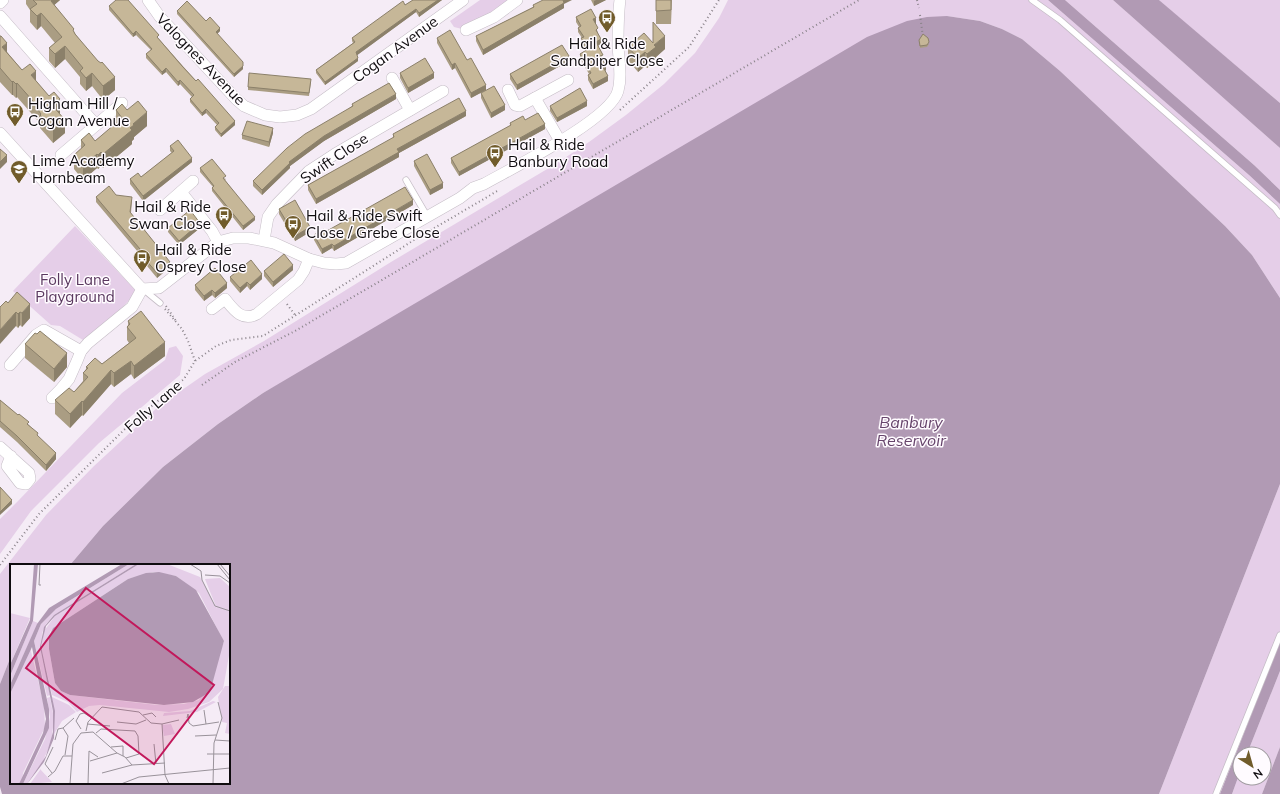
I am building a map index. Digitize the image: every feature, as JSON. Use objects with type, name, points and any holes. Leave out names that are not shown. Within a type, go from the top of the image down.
[{"type":"street","points":[[0,3],[3,0]]},
{"type":"street","name":"Valognes Avenue","points":[[148,0],[160,17],[244,106],[265,116],[297,115],[311,109],[326,99]]},
{"type":"street","name":"Cogan Avenue","points":[[326,99],[463,0]]},
{"type":"street","points":[[466,30],[494,17],[518,0]]},
{"type":"street","points":[[0,133],[142,289],[159,288],[218,242],[233,238],[264,240],[309,259],[324,263],[346,263],[460,198],[473,188],[484,184],[560,141],[604,112],[614,100],[618,92],[620,78],[618,24],[620,0]]},
{"type":"street","points":[[0,16],[96,125]]},
{"type":"street","points":[[392,78],[410,110]]},
{"type":"street","points":[[508,90],[517,106],[536,98],[568,80]]},
{"type":"street","name":"Swift Close","points":[[264,240],[268,217],[277,204],[309,171],[334,154],[443,91]]},
{"type":"street","points":[[536,98],[560,141]]},
{"type":"street","points":[[62,155],[122,103]]},
{"type":"street","points":[[160,210],[193,181]]},
{"type":"street","points":[[181,192],[212,231],[218,242]]},
{"type":"street","points":[[212,309],[225,299],[240,315],[251,317],[257,314],[298,280],[309,259]]},
{"type":"street","points":[[52,398],[69,379],[81,350],[132,307],[142,289]]},
{"type":"street","points":[[10,365],[36,335],[44,330],[81,350]]},
{"type":"street","points":[[0,447],[11,456]]},
{"type":"lane","points":[[1032,0],[1060,20],[1275,208],[1280,216]]},
{"type":"lane","points":[[406,180],[427,216]]},
{"type":"lane","points":[[142,289],[160,304]]},
{"type":"lane","points":[[1216,794],[1280,635]]},
{"type":"path","points":[[619,111],[689,47],[719,0]]},
{"type":"path","points":[[202,385],[235,362],[295,331],[860,0]]},
{"type":"path","points":[[917,0],[919,8]]},
{"type":"path","points":[[920,15],[923,38]]},
{"type":"path","points":[[155,289],[182,329],[188,340],[195,361],[216,346],[230,340],[263,336],[414,240],[504,187]]},
{"type":"path","points":[[160,304],[182,329]]},
{"type":"path","points":[[291,309],[295,315]]},
{"type":"path","name":"Folly Lane","points":[[0,565],[39,514],[129,425],[184,379],[195,361]]},
{"type":"green space","points":[[480,0],[517,0],[466,30],[454,27],[450,21]]},
{"type":"green space","points":[[728,0],[1048,0],[1249,175],[1280,204],[1280,298],[1252,255],[1225,226],[1060,71],[1022,39],[1002,29],[980,21],[947,16],[263,393],[218,424],[163,467],[103,526],[71,564],[10,564],[10,659],[0,684],[0,574],[46,515],[94,466],[159,406],[205,374],[264,341],[391,262],[554,165],[589,142],[626,115],[664,84],[695,53],[719,18]]},
{"type":"green space","points":[[1065,0],[1113,0],[1280,148],[1280,190],[1254,165]]},
{"type":"green space","points":[[1159,0],[1280,0],[1280,103],[1171,11]]},
{"type":"green space","name":"Folly Lane Playground","points":[[75,226],[137,292],[115,315],[83,340],[60,326],[51,325],[13,291]]},
{"type":"green space","points":[[176,346],[183,356],[180,375],[99,443],[31,511],[0,554],[0,519],[122,393],[165,360],[169,348]]},
{"type":"green space","points":[[1280,484],[1280,641],[1239,746],[1232,746],[1232,763],[1220,794],[1159,794]]},
{"type":"green space","points":[[1280,671],[1280,747],[1272,768],[1272,746],[1250,746]]},
{"type":"green space","points":[[1235,786],[1265,786],[1262,794],[1232,794]]},
{"type":"water","points":[[1048,0],[1065,0],[1254,165],[1280,190],[1280,204],[1249,175]]},
{"type":"water","points":[[1113,0],[1159,0],[1280,103],[1280,148]]},
{"type":"water","name":"Banbury Reservoir","points":[[947,16],[980,21],[1002,29],[1022,39],[1060,71],[1225,226],[1252,255],[1280,298],[1280,484],[1159,794],[2,794],[0,787],[0,684],[10,659],[10,784],[230,784],[230,564],[71,564],[103,526],[163,467],[218,424],[263,393],[867,37],[907,21],[927,17]]},
{"type":"water","points":[[1280,641],[1280,671],[1250,746],[1239,746]]},
{"type":"water","points":[[1280,747],[1280,794],[1262,794],[1265,786],[1272,786],[1272,768]]},
{"type":"water","points":[[1232,763],[1232,786],[1235,786],[1232,794],[1220,794]]},
{"type":"building","points":[[33,0],[52,0],[51,1],[74,29],[75,34],[98,61],[101,63],[102,62],[115,77],[103,86],[92,73],[86,78],[80,71],[83,68],[65,46],[55,54],[49,48],[62,37],[41,13],[37,16],[30,9],[37,4]]},
{"type":"building","points":[[116,0],[128,0],[159,35],[157,37],[182,66],[196,81],[198,79],[235,121],[221,134],[215,127],[219,123],[206,109],[202,113],[190,99],[194,95],[180,80],[178,82],[166,68],[162,72],[146,54],[152,49],[136,31],[133,34],[109,6]]},
{"type":"building","points":[[413,0],[438,0],[419,13],[416,9],[356,52],[358,58],[325,82],[316,70],[355,42],[352,38],[403,1],[405,5]]},
{"type":"building","points":[[543,0],[563,0],[564,3],[483,50],[476,36],[534,7],[533,5]]},
{"type":"building","points":[[656,0],[671,0],[671,10],[656,11]]},
{"type":"building","points":[[187,1],[206,21],[210,17],[220,28],[216,32],[243,62],[243,66],[234,74],[177,11]]},
{"type":"building","points":[[591,9],[596,18],[593,19],[598,28],[596,30],[601,39],[596,42],[603,55],[600,56],[606,65],[603,67],[608,76],[593,84],[588,75],[591,73],[580,54],[588,49],[581,38],[584,37],[578,28],[581,26],[576,17]]},
{"type":"building","points":[[653,22],[665,36],[654,45],[656,47],[647,54],[645,52],[638,58],[628,47],[644,33],[653,43]]},
{"type":"building","points":[[450,30],[467,60],[471,58],[486,85],[471,93],[455,63],[452,65],[437,38]]},
{"type":"building","points":[[923,34],[928,38],[929,42],[927,45],[920,46],[919,40]]},
{"type":"building","points":[[0,36],[7,43],[2,47],[22,70],[30,64],[36,71],[31,75],[49,96],[54,92],[60,99],[52,105],[65,120],[53,129],[40,115],[41,114],[38,110],[40,109],[17,83],[12,82],[0,68]]},
{"type":"building","points":[[562,45],[569,56],[517,85],[510,74]]},
{"type":"building","points":[[425,58],[434,73],[408,88],[400,73]]},
{"type":"building","points":[[249,73],[311,79],[309,93],[248,87]]},
{"type":"building","points":[[389,83],[396,94],[324,136],[289,162],[290,163],[262,190],[253,181],[287,148],[305,134],[353,106],[352,104]]},
{"type":"building","points":[[494,86],[505,105],[491,113],[481,93]]},
{"type":"building","points":[[580,88],[587,101],[557,118],[550,106]]},
{"type":"building","points":[[459,98],[466,111],[397,149],[399,152],[316,199],[308,185],[394,137],[393,134]]},
{"type":"building","points":[[138,101],[147,112],[133,124],[134,125],[130,128],[132,130],[103,154],[101,152],[98,155],[97,154],[83,166],[74,155],[85,145],[81,140],[89,133],[95,141],[122,118],[116,110],[122,104],[127,110]]},
{"type":"building","points":[[538,113],[545,124],[459,172],[451,158],[511,125],[510,123],[523,116],[525,120]]},
{"type":"building","points":[[247,121],[273,128],[269,142],[242,135]]},
{"type":"building","points":[[178,140],[192,158],[143,196],[130,179],[138,173],[141,177],[174,151],[170,146]]},
{"type":"building","points":[[0,149],[7,155],[0,162]]},
{"type":"building","points":[[427,154],[443,183],[430,190],[414,161]]},
{"type":"building","points":[[212,159],[226,176],[223,178],[255,217],[243,226],[212,188],[214,186],[200,168]]},
{"type":"building","points":[[109,186],[116,195],[132,197],[130,212],[170,262],[157,273],[138,251],[140,249],[96,197]]},
{"type":"building","points":[[405,187],[413,200],[334,246],[332,244],[322,249],[314,235],[324,229],[325,232]]},
{"type":"building","points":[[295,200],[310,227],[295,236],[279,209]]},
{"type":"building","points":[[190,210],[200,223],[179,241],[168,228]]},
{"type":"building","points":[[284,254],[293,265],[273,282],[264,271]]},
{"type":"building","points":[[251,260],[262,274],[250,285],[247,282],[240,288],[230,277]]},
{"type":"building","points":[[215,268],[227,283],[215,293],[212,290],[204,296],[195,285]]},
{"type":"building","points":[[17,292],[30,304],[22,313],[20,312],[18,314],[16,312],[0,330],[0,307],[6,301],[8,303]]},
{"type":"building","points":[[141,311],[165,342],[134,366],[131,361],[114,373],[111,370],[83,402],[82,401],[70,414],[55,400],[69,388],[74,392],[88,377],[83,373],[88,368],[86,367],[95,358],[102,364],[136,338],[127,327],[130,324],[128,321]]},
{"type":"building","points":[[40,331],[67,353],[54,369],[25,344],[35,333],[37,334]]},
{"type":"building","points":[[0,400],[29,422],[27,424],[38,433],[37,435],[56,453],[46,465],[0,421]]},
{"type":"building","points":[[0,487],[12,500],[0,512]]},
{"type":"place","name":"Hail & Ride Sandpiper Close","points":[[607,33]]},
{"type":"place","name":"Higham Hill / Cogan Avenue","points":[[15,127]]},
{"type":"place","name":"Hail & Ride Banbury Road","points":[[495,168]]},
{"type":"place","name":"Lime Academy Hornbeam","points":[[19,184]]},
{"type":"place","name":"Hail & Ride Swan Close","points":[[224,230]]},
{"type":"place","name":"Hail & Ride Swift Close / Grebe Close","points":[[293,239]]},
{"type":"place","name":"Hail & Ride Osprey Close","points":[[142,273]]}]
